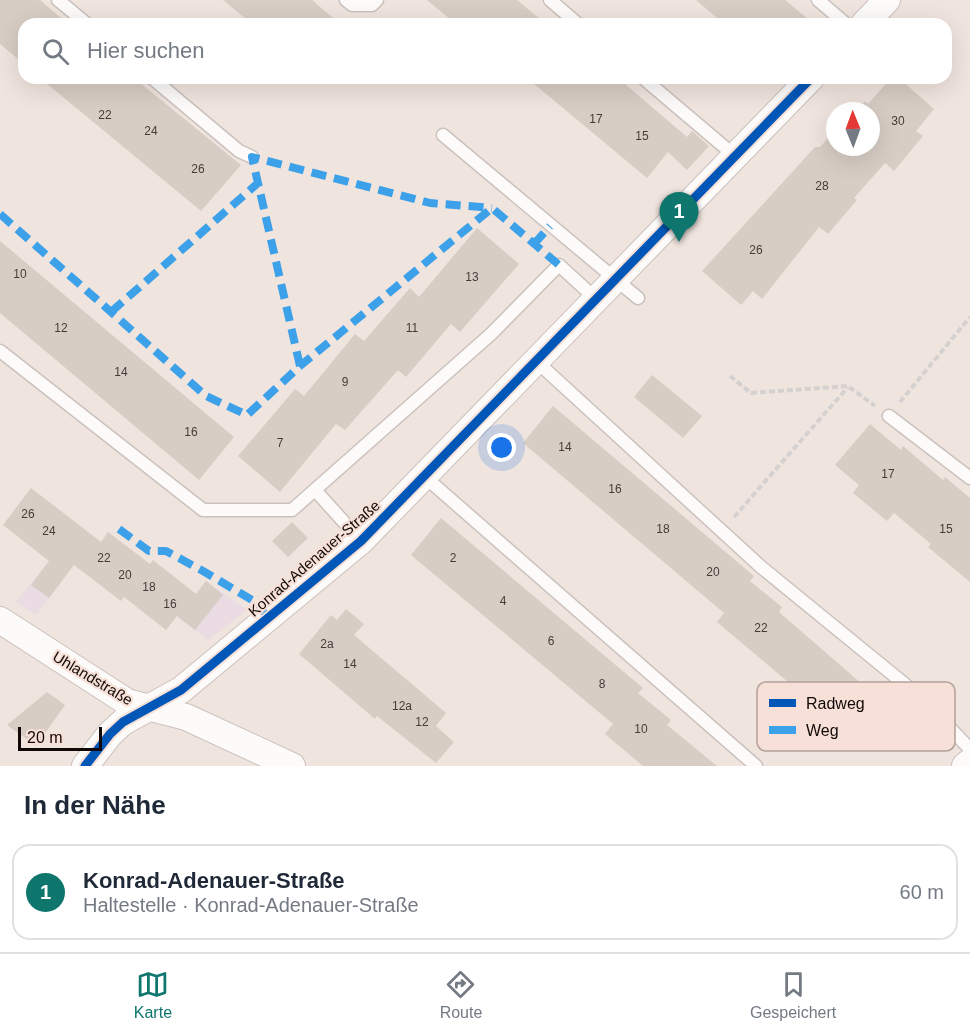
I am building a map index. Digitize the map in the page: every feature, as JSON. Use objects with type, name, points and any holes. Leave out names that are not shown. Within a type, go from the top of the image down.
[{"type":"street","points":[[870,18],[887,0]]},
{"type":"street","name":"Konrad-Adenauer-Straße","points":[[85,766],[110,734],[123,722],[181,690],[361,541],[805,84]]},
{"type":"street","name":"Uhlandstraße","points":[[0,620],[120,698],[148,709],[186,717],[292,766]]},
{"type":"street","points":[[965,766],[970,762]]},
{"type":"lane","points":[[58,0],[80,18]]},
{"type":"lane","points":[[346,0],[352,5],[372,5],[377,0]]},
{"type":"lane","points":[[550,0],[571,18]]},
{"type":"lane","points":[[818,0],[839,18]]},
{"type":"lane","points":[[159,84],[239,151],[252,157]]},
{"type":"lane","points":[[650,84],[735,156]]},
{"type":"lane","points":[[443,135],[638,298]]},
{"type":"lane","points":[[0,351],[203,510],[292,510],[491,334],[559,265],[596,299]]},
{"type":"lane","points":[[535,360],[761,567],[902,682]]},
{"type":"lane","points":[[889,416],[970,478]]},
{"type":"lane","points":[[425,477],[756,766]]},
{"type":"lane","points":[[315,490],[361,541]]},
{"type":"lane","points":[[955,733],[970,748]]},
{"type":"path","points":[[730,376],[751,393],[848,386],[889,416],[970,317]]},
{"type":"path","points":[[722,531],[848,386]]},
{"type":"shaded area","points":[[44,567],[62,581],[36,615],[16,602]]},
{"type":"shaded area","points":[[206,581],[247,610],[208,640],[178,617]]},
{"type":"building","points":[[0,0],[40,0],[61,18],[18,18],[18,59],[0,44]]},
{"type":"building","points":[[223,0],[312,0],[333,18],[245,18]]},
{"type":"building","points":[[427,0],[517,0],[539,18],[449,18]]},
{"type":"building","points":[[696,0],[785,0],[807,18],[717,18]]},
{"type":"building","points":[[47,84],[141,84],[241,165],[201,211]]},
{"type":"building","points":[[534,84],[625,84],[687,137],[692,131],[709,146],[687,170],[668,152],[647,178]]},
{"type":"building","points":[[886,84],[906,84],[934,109],[916,131],[923,136],[894,171],[885,163],[854,198],[857,200],[828,234],[819,227],[762,299],[753,291],[741,305],[702,271],[815,147],[820,147],[826,140],[826,156],[880,156],[880,102],[870,102]]},
{"type":"building","points":[[477,228],[519,264],[460,332],[451,324],[406,377],[398,370],[345,430],[336,424],[280,492],[238,456],[295,389],[304,396],[355,334],[364,341],[410,288],[419,297]]},
{"type":"building","points":[[0,241],[234,437],[199,480],[0,313]]},
{"type":"building","points":[[652,375],[702,416],[683,438],[634,397]]},
{"type":"building","points":[[553,406],[754,576],[750,581],[782,607],[779,612],[860,682],[788,682],[717,622],[724,613],[523,443]]},
{"type":"building","points":[[870,424],[901,450],[903,446],[943,480],[945,477],[970,498],[970,582],[928,547],[931,544],[894,513],[887,521],[853,493],[859,485],[835,465]]},
{"type":"building","points":[[31,488],[101,542],[108,532],[150,564],[153,560],[196,594],[206,581],[223,595],[195,630],[177,616],[166,630],[124,597],[121,601],[74,565],[49,598],[31,585],[49,561],[3,525]]},
{"type":"building","points":[[441,518],[643,688],[638,693],[671,720],[667,725],[717,766],[643,766],[605,734],[613,724],[411,555]]},
{"type":"building","points":[[292,522],[308,538],[288,557],[272,541]]},
{"type":"building","points":[[346,609],[364,624],[354,635],[446,713],[436,726],[454,742],[436,763],[377,716],[375,719],[299,654],[331,615],[337,620]]},
{"type":"building","points":[[47,692],[65,705],[36,746],[7,725]]},
{"type":"marked path","points":[[300,366],[252,157],[430,203],[492,208]]},
{"type":"marked path","points":[[111,312],[258,183]]},
{"type":"marked path","points":[[0,214],[206,396],[247,415],[300,366],[492,208],[559,265]]},
{"type":"marked path","points":[[534,244],[550,226]]},
{"type":"marked path","points":[[119,529],[149,551],[166,551],[257,603],[268,618]]},
{"type":"cycle path","points":[[85,766],[110,734],[123,722],[181,690],[361,541],[805,84]]},
{"type":"place","name":"Konrad-Adenauer-Straße","points":[[679,242]]}]
